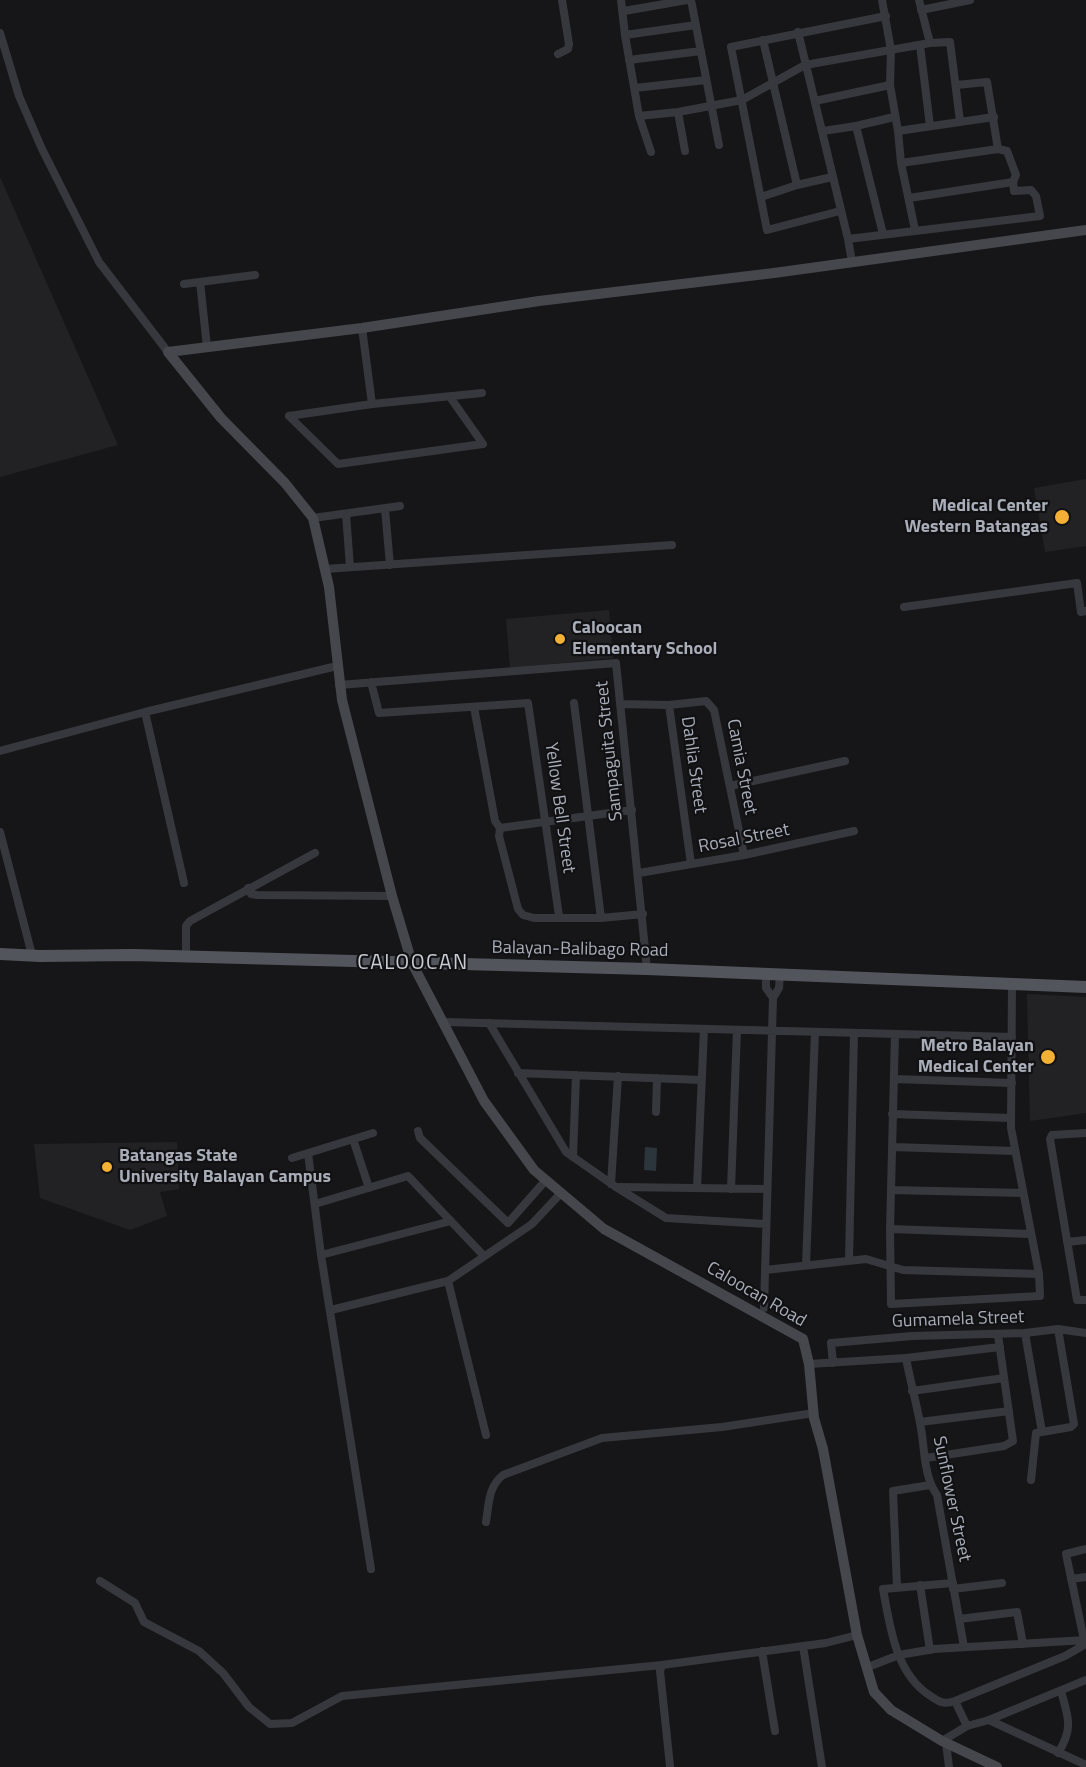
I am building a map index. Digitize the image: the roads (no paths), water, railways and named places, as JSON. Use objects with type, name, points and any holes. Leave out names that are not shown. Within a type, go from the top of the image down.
[{"type":"main road","name":"Balayan-Balibago Road","points":[[0,954],[648,969],[1086,987]]},
{"type":"street","points":[[558,54],[568,49],[569,44],[562,0]]},
{"type":"street","points":[[621,0],[639,116],[651,152]]},
{"type":"street","points":[[624,10],[689,0],[719,145]]},
{"type":"street","points":[[882,0],[891,50],[890,86],[894,117],[915,230]]},
{"type":"street","points":[[919,0],[930,43]]},
{"type":"street","points":[[921,10],[970,0]]},
{"type":"street","points":[[840,212],[767,230],[731,47],[886,16]]},
{"type":"street","points":[[625,35],[696,25]]},
{"type":"street","points":[[798,32],[852,262]]},
{"type":"street","points":[[0,33],[24,107],[42,149],[99,262],[221,418],[285,483],[312,518],[400,506]]},
{"type":"street","points":[[763,40],[797,185]]},
{"type":"street","points":[[639,116],[678,112],[742,100],[805,65],[930,43],[950,42],[960,121]]},
{"type":"street","points":[[920,45],[930,126]]},
{"type":"street","points":[[629,60],[701,51]]},
{"type":"street","points":[[635,88],[706,80]]},
{"type":"street","points":[[956,85],[987,82],[998,149]]},
{"type":"street","points":[[815,100],[890,86]]},
{"type":"street","points":[[678,112],[685,151]]},
{"type":"street","points":[[823,131],[894,117]]},
{"type":"street","points":[[898,131],[994,117]]},
{"type":"street","points":[[856,126],[883,234]]},
{"type":"street","points":[[848,239],[1040,216],[1036,195],[1032,190],[1014,190],[1013,182],[1016,176],[1007,151],[998,149],[901,163]]},
{"type":"street","points":[[761,197],[832,177]]},
{"type":"street","points":[[909,198],[1013,182]]},
{"type":"street","points":[[168,352],[1086,230]]},
{"type":"street","points":[[184,284],[255,275]]},
{"type":"street","points":[[200,282],[207,347]]},
{"type":"street","points":[[362,328],[372,404]]},
{"type":"street","points":[[450,397],[483,444],[338,464],[289,416],[372,404],[482,393]]},
{"type":"street","points":[[385,509],[390,565]]},
{"type":"street","points":[[346,513],[350,567]]},
{"type":"street","name":"Caloocan Road","points":[[312,518],[325,569],[339,685],[392,896],[412,963],[484,1101],[534,1170],[604,1229],[803,1339],[809,1364],[814,1413],[857,1635],[874,1692],[891,1710],[944,1742],[997,1767]]},
{"type":"street","points":[[325,569],[672,545]]},
{"type":"street","points":[[904,607],[1077,583],[1082,612],[1086,611]]},
{"type":"street","name":"Sampaguita Street","points":[[339,685],[616,663],[648,969]]},
{"type":"street","points":[[0,751],[145,712],[337,666]]},
{"type":"street","points":[[371,682],[379,714],[474,707],[495,821],[500,828],[499,836],[518,909],[523,915],[534,918],[559,916],[601,918],[643,914]]},
{"type":"street","name":"Camia Street","points":[[620,704],[669,705],[706,701],[714,710],[744,855]]},
{"type":"street","name":"Yellow Bell Street","points":[[474,707],[528,703],[559,916]]},
{"type":"street","points":[[574,703],[601,918]]},
{"type":"street","name":"Dahlia Street","points":[[669,705],[691,864]]},
{"type":"street","points":[[145,712],[184,883]]},
{"type":"street","points":[[730,786],[845,761]]},
{"type":"street","points":[[500,828],[632,810]]},
{"type":"street","name":"Rosal Street","points":[[639,873],[744,855],[854,831]]},
{"type":"street","points":[[0,832],[32,956]]},
{"type":"street","points":[[186,957],[186,927],[190,921],[315,852]]},
{"type":"street","points":[[248,888],[251,894],[257,896],[392,896]]},
{"type":"street","points":[[766,974],[766,988],[773,998]]},
{"type":"street","points":[[764,1308],[773,998],[780,988],[780,974]]},
{"type":"street","points":[[895,1034],[890,1229],[891,1304],[1040,1296],[1039,1274],[1015,1151],[1011,1118],[1012,984]]},
{"type":"street","points":[[446,1022],[1012,1037]]},
{"type":"street","points":[[489,1023],[566,1152],[614,1186],[666,1218],[766,1224]]},
{"type":"street","points":[[697,1188],[704,1029]]},
{"type":"street","points":[[731,1189],[737,1030]]},
{"type":"street","points":[[807,1265],[815,1032]]},
{"type":"street","points":[[849,1260],[854,1033]]},
{"type":"street","points":[[518,1073],[702,1080]]},
{"type":"street","points":[[573,1157],[576,1075]]},
{"type":"street","points":[[614,1186],[618,1076]]},
{"type":"street","points":[[656,1112],[657,1078]]},
{"type":"street","points":[[894,1079],[1012,1083]]},
{"type":"street","points":[[892,1114],[1011,1118]]},
{"type":"street","points":[[418,1131],[420,1138],[508,1223],[546,1180]]},
{"type":"street","points":[[292,1158],[373,1133]]},
{"type":"street","points":[[1086,1133],[1052,1135],[1050,1139],[1077,1300],[1086,1300]]},
{"type":"street","points":[[353,1139],[369,1188]]},
{"type":"street","points":[[892,1147],[1015,1151]]},
{"type":"street","points":[[308,1153],[321,1255],[332,1310],[371,1569]]},
{"type":"street","points":[[315,1204],[408,1176],[484,1256]]},
{"type":"street","points":[[614,1186],[767,1189]]},
{"type":"street","points":[[891,1190],[1023,1193]]},
{"type":"street","points":[[332,1310],[448,1281],[532,1224],[561,1193]]},
{"type":"street","points":[[321,1255],[451,1221]]},
{"type":"street","points":[[890,1229],[1031,1234]]},
{"type":"street","points":[[1067,1242],[1086,1240]]},
{"type":"street","points":[[765,1270],[866,1259],[903,1270],[1039,1274]]},
{"type":"street","points":[[448,1281],[486,1435]]},
{"type":"street","points":[[1031,1480],[1036,1433],[1071,1427],[1074,1424],[1058,1329]]},
{"type":"street","name":"Gumamela Street","points":[[832,1363],[831,1343],[944,1335],[999,1335],[1058,1329],[1086,1333]]},
{"type":"street","points":[[1025,1333],[1042,1432]]},
{"type":"street","points":[[926,1458],[1004,1446],[1013,1441],[999,1335]]},
{"type":"street","points":[[809,1364],[906,1358],[1000,1347]]},
{"type":"street","name":"Sunflower Street","points":[[906,1358],[920,1422],[930,1485],[938,1495],[964,1647]]},
{"type":"street","points":[[912,1391],[1004,1378]]},
{"type":"street","points":[[920,1422],[1009,1411]]},
{"type":"street","points":[[486,1522],[491,1488],[495,1481],[503,1475],[592,1440],[722,1427],[814,1413]]},
{"type":"street","points":[[897,1587],[893,1491],[930,1485]]},
{"type":"street","points":[[1085,1642],[1082,1609],[1071,1579],[1066,1554],[1086,1550]]},
{"type":"street","points":[[1071,1579],[1086,1577]]},
{"type":"street","points":[[100,1581],[135,1603],[144,1622],[199,1651],[223,1673],[249,1707],[270,1724],[292,1723],[342,1696],[662,1665],[826,1643],[857,1635]]},
{"type":"street","points":[[1002,1583],[953,1586],[920,1585],[883,1589],[893,1641],[909,1675],[922,1690],[944,1704],[1065,1656],[1085,1642]]},
{"type":"street","points":[[920,1585],[930,1650]]},
{"type":"street","points":[[959,1619],[1017,1612],[1023,1644]]},
{"type":"street","points":[[868,1667],[899,1655],[930,1650],[1085,1642]]},
{"type":"street","points":[[803,1646],[822,1767]]},
{"type":"street","points":[[762,1651],[775,1731]]},
{"type":"street","points":[[662,1665],[660,1671],[670,1766]]},
{"type":"street","points":[[949,1767],[944,1742],[968,1726],[989,1720],[1086,1680]]},
{"type":"street","points":[[1058,1753],[1067,1738],[1070,1726],[1061,1691]]},
{"type":"street","points":[[954,1701],[968,1726]]},
{"type":"street","points":[[989,1720],[1086,1765]]},
{"type":"place","name":"Medical Center Western Batangas","points":[[1062,517]]},
{"type":"place","name":"Caloocan Elementary School","points":[[560,639]]},
{"type":"place","name":"Metro Balayan Medical Center","points":[[1048,1057]]},
{"type":"place","name":"Batangas State University Balayan Campus","points":[[107,1167]]},
{"type":"district","name":"CALOOCAN","points":[[413,964]]}]
